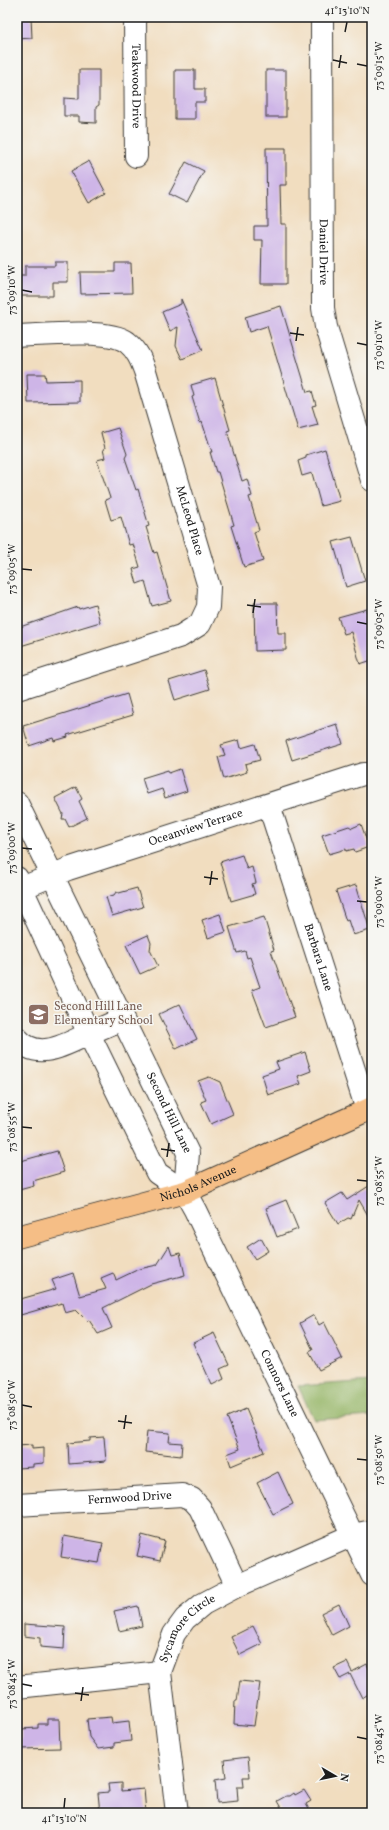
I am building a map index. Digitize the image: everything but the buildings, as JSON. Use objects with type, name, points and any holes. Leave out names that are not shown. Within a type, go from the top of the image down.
[{"type":"main road","name":"Nichols Avenue","points":[[17,1237],[185,1192],[370,1109]]},
{"type":"street","name":"Teakwood Drive","points":[[135,17],[136,156]]},
{"type":"street","name":"Daniel Drive","points":[[322,17],[323,308],[326,327],[372,480]]},
{"type":"street","name":"McLeod Place","points":[[17,336],[98,334],[121,339],[133,348],[139,356],[145,371],[209,587],[208,607],[200,624],[181,636],[17,689]]},
{"type":"street","name":"Oceanview Terrace","points":[[19,883],[52,874],[362,774],[372,774]]},
{"type":"street","name":"Second Hill Lane","points":[[17,803],[188,1153],[185,1192]]},
{"type":"street","name":"Barbara Lane","points":[[269,805],[370,1109]]},
{"type":"street","points":[[19,883],[89,1034],[157,1173],[185,1192]]},
{"type":"street","points":[[17,1062],[26,1043],[54,1049],[122,1019]]},
{"type":"street","name":"Connors Lane","points":[[185,1192],[362,1533],[372,1575]]},
{"type":"street","name":"Fernwood Drive","points":[[17,1505],[182,1495],[192,1499],[200,1508],[237,1586]]},
{"type":"street","name":"Sycamore Circle","points":[[177,1813],[160,1672],[174,1634],[185,1619],[203,1604],[237,1586],[362,1533]]},
{"type":"street","points":[[17,1687],[160,1672]]},
{"type":"green space","points":[[372,1381],[372,1416],[314,1420],[298,1386]]},
{"type":"place","name":"Second Hill Lane Elementary School","points":[[38,1014]]}]
